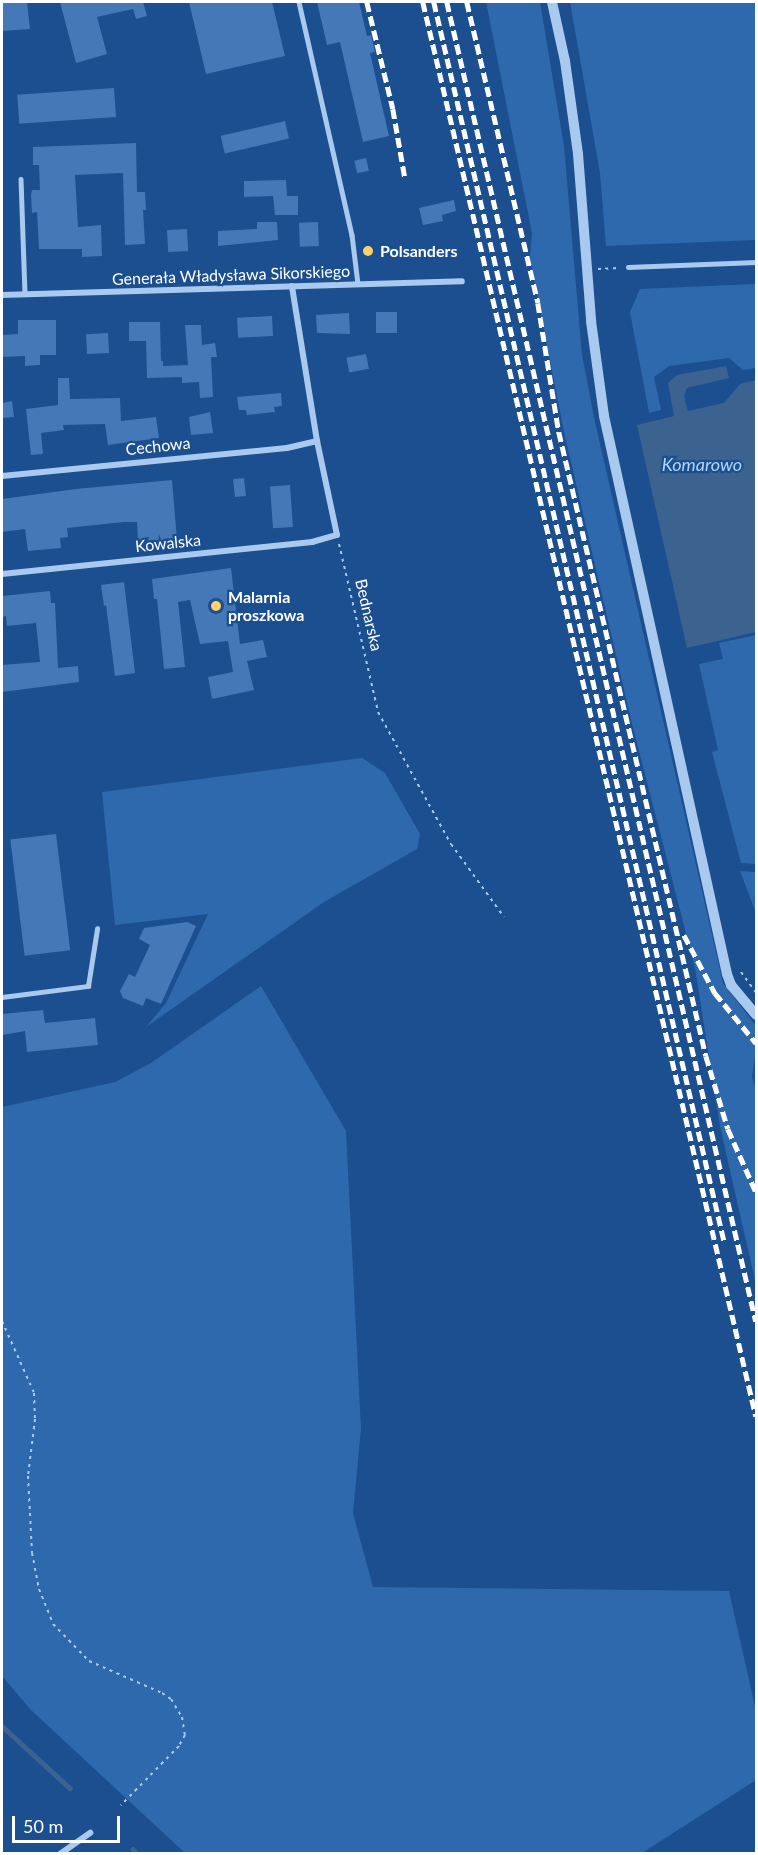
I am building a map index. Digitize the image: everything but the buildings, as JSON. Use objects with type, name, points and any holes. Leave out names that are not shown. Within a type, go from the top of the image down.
[{"type":"street","points":[[552,2],[566,61],[578,154],[591,321],[604,416],[727,974],[732,985],[756,1016]]},
{"type":"street","name":"Generała Władysława Sikorskiego","points":[[2,295],[462,281]]},
{"type":"street","points":[[292,286],[317,441],[337,535]]},
{"type":"street","name":"Cechowa","points":[[2,476],[287,448],[317,441]]},
{"type":"street","name":"Kowalska","points":[[2,574],[312,542],[337,535]]},
{"type":"street","points":[[60,1854],[90,1833]]},
{"type":"lane","points":[[299,2],[352,235],[358,284]]},
{"type":"lane","points":[[21,179],[25,294]]},
{"type":"lane","points":[[628,267],[756,262]]},
{"type":"lane","points":[[2,997],[88,986],[97,929]]},
{"type":"path","points":[[597,269],[628,267]]},
{"type":"path","name":"Bednarska","points":[[337,535],[378,712],[451,844],[504,917]]},
{"type":"path","points":[[2,1321],[34,1393],[35,1419],[28,1476],[32,1553],[39,1589],[54,1624],[89,1660],[162,1693],[171,1700],[182,1716],[184,1735],[179,1746],[121,1805]]},
{"type":"shaded area","points":[[486,2],[540,2],[564,146],[582,355],[595,422],[723,983],[756,1026],[756,1052],[752,1077],[756,1090],[756,1285],[720,1126],[695,968],[633,728],[564,432],[530,258],[532,233]]},
{"type":"shaded area","points":[[570,2],[756,2],[756,240],[606,246],[600,173]]},
{"type":"shaded area","points":[[756,284],[756,368],[743,370],[729,358],[669,366],[654,377],[661,410],[649,413],[630,312],[640,289]]},
{"type":"shaded area","points":[[756,635],[756,864],[741,863],[712,752],[718,750],[699,664],[723,659],[719,643]]},
{"type":"shaded area","points":[[362,758],[385,773],[420,834],[417,849],[324,902],[146,1027],[166,1003],[208,914],[115,925],[102,792]]},
{"type":"shaded area","points":[[740,871],[756,872],[756,913]]},
{"type":"shaded area","points":[[261,986],[346,1131],[361,1429],[353,1513],[373,1587],[729,1591],[756,1711],[756,1780],[642,1853],[185,1853],[31,1710],[2,1676],[2,1107],[115,1082],[151,1063]]},
{"type":"water","name":"Komarowo","points":[[726,366],[729,378],[687,388],[684,396],[688,411],[724,403],[740,384],[756,380],[756,632],[687,648],[637,425],[674,416],[668,383],[677,375]]},
{"type":"waterway","points":[[2,1726],[70,1788]]},
{"type":"waterway","points":[[133,1849],[137,1854]]},
{"type":"railway","points":[[367,2],[393,109],[405,178]]},
{"type":"railway","points":[[423,2],[756,1416]]},
{"type":"railway","points":[[434,2],[724,1240]]},
{"type":"railway","points":[[447,2],[756,1321]]},
{"type":"railway","points":[[467,2],[538,303],[559,432],[706,1056],[728,1129],[756,1192]]},
{"type":"railway","points":[[684,935],[715,993],[756,1043]]},
{"type":"place","name":"Polsanders","points":[[368,251]]},
{"type":"place","name":"Malarnia proszkowa","points":[[216,606]]}]
